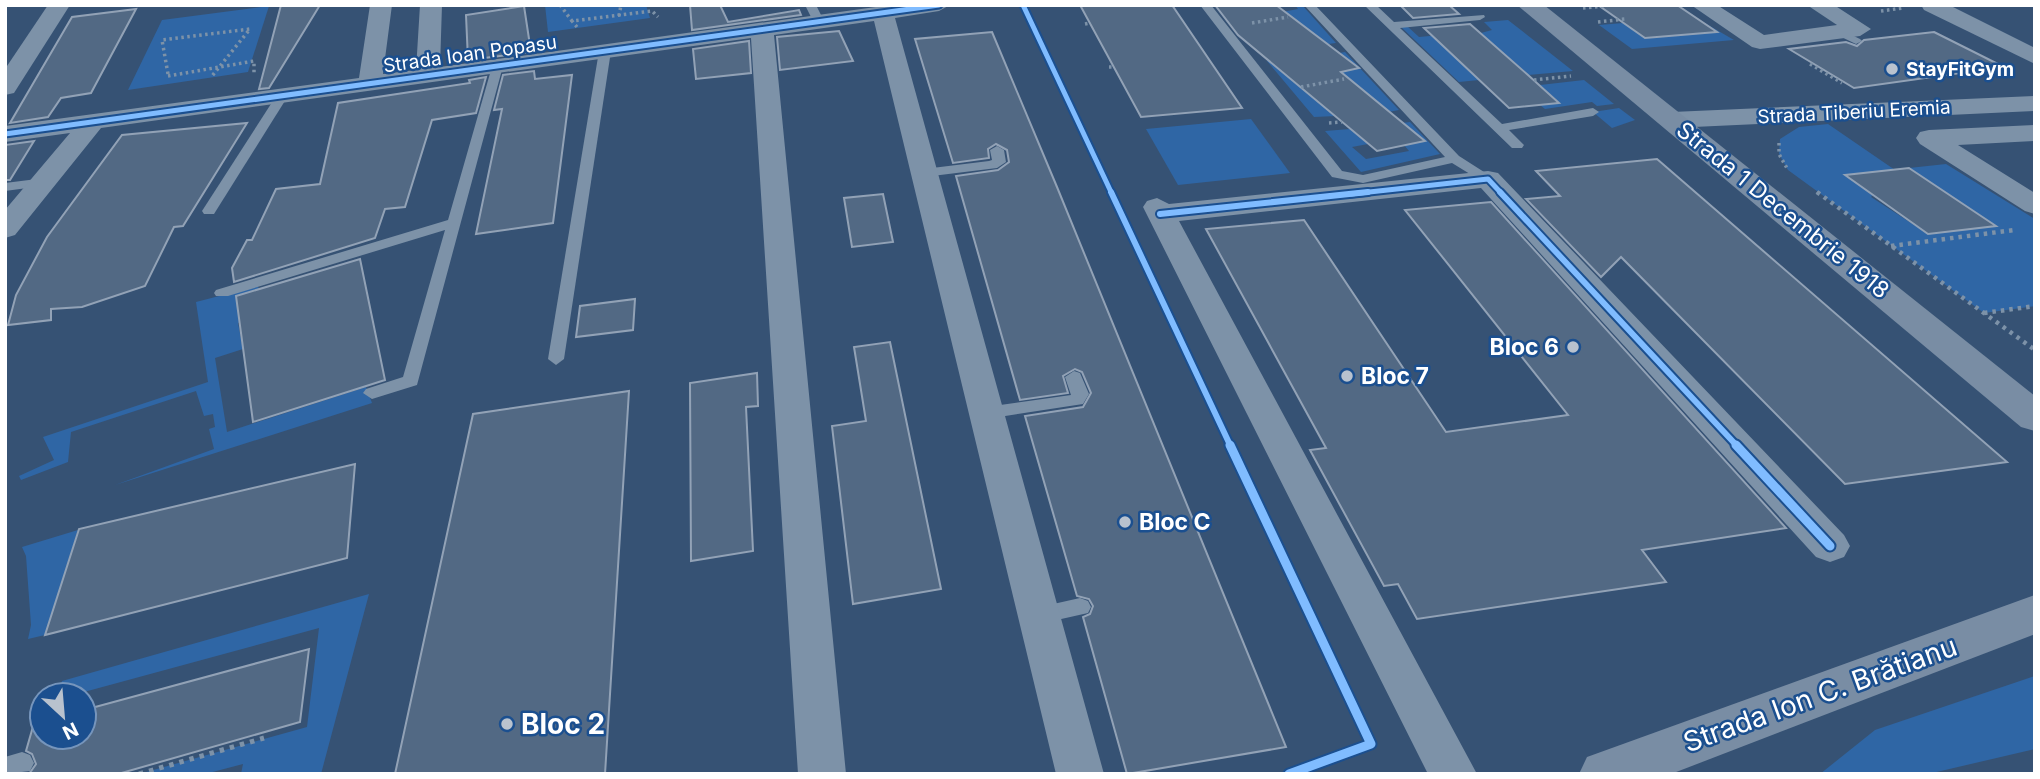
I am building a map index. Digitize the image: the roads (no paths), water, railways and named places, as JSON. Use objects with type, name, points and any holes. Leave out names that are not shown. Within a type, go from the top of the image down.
[{"type":"street","points":[[5,88],[59,5]]},
{"type":"street","points":[[370,84],[381,5]]},
{"type":"street","points":[[428,76],[431,5]]},
{"type":"street","name":"Strada Ioan Popasu","points":[[5,134],[605,51],[814,14],[883,13],[939,5]]},
{"type":"street","name":"Strada 1 Decembrie 1918","points":[[1529,5],[2035,417]]},
{"type":"street","points":[[1702,5],[1760,41],[1847,36],[1860,29],[1818,5]]},
{"type":"street","points":[[1932,5],[2035,57]]},
{"type":"street","points":[[883,13],[1080,774]]},
{"type":"street","points":[[762,24],[821,774]]},
{"type":"street","name":"Strada Tiberiu Eremia","points":[[1672,120],[2035,103]]},
{"type":"street","points":[[1940,108],[1986,136]]},
{"type":"street","points":[[5,229],[92,123]]},
{"type":"street","points":[[2028,217],[1929,138],[2035,134]]},
{"type":"street","points":[[1453,774],[1158,211],[1488,179],[1829,546]]},
{"type":"street","name":"Strada Ion C. Brătianu","points":[[1606,774],[2035,614]]},
{"type":"lane","points":[[1205,5],[1337,174],[1363,178],[1454,159]]},
{"type":"lane","points":[[1369,5],[1517,145]]},
{"type":"lane","points":[[1312,9],[1454,159],[1488,179]]},
{"type":"lane","points":[[1391,26],[1480,17]]},
{"type":"lane","points":[[556,359],[605,51]]},
{"type":"lane","points":[[372,393],[411,382],[497,66]]},
{"type":"lane","points":[[209,211],[282,96]]},
{"type":"lane","points":[[1499,128],[1593,112]]},
{"type":"lane","points":[[924,173],[992,165],[999,162],[997,150]]},
{"type":"lane","points":[[5,187],[45,182]]},
{"type":"lane","points":[[222,293],[453,223]]},
{"type":"lane","points":[[986,413],[1077,400],[1080,394],[1074,377]]},
{"type":"lane","points":[[1039,615],[1080,607]]},
{"type":"place","name":"StayFitGym","points":[[1892,69]]},
{"type":"place","name":"Bloc 6","points":[[1573,347]]},
{"type":"place","name":"Bloc 7","points":[[1347,376]]},
{"type":"place","name":"Bloc C","points":[[1125,522]]},
{"type":"place","name":"Bloc 2","points":[[507,724]]}]
